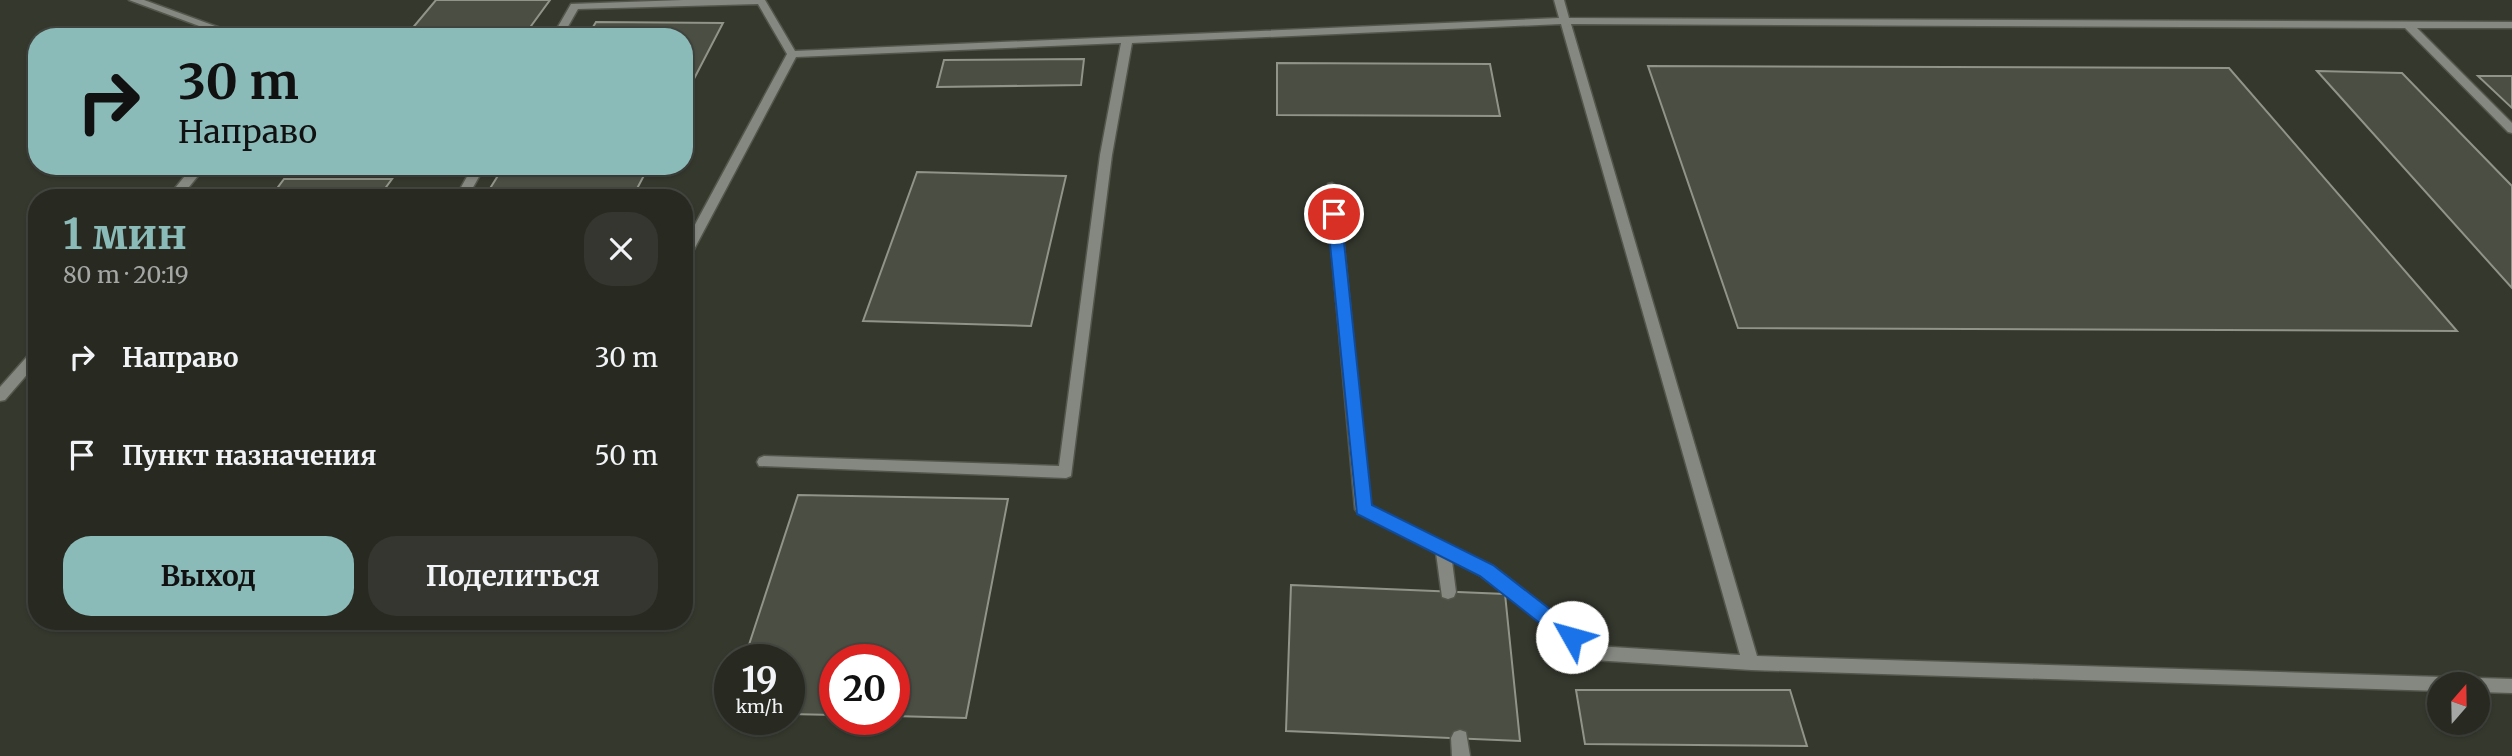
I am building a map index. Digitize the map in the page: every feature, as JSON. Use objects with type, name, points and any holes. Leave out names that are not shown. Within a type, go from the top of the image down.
[{"type":"lane","points":[[134,0],[214,28]]},
{"type":"lane","points":[[1559,0],[1751,663]]},
{"type":"lane","points":[[562,28],[575,6],[761,1],[792,54]]},
{"type":"lane","points":[[792,54],[1565,21],[2512,25]]},
{"type":"lane","points":[[2409,26],[2512,130]]},
{"type":"lane","points":[[764,462],[1066,472],[1106,155],[1127,39]]},
{"type":"lane","points":[[693,240],[792,54]]},
{"type":"lane","points":[[181,189],[193,175]]},
{"type":"lane","points":[[1332,187],[1363,509],[1487,571],[1593,653],[1751,663],[2427,684]]},
{"type":"lane","points":[[0,396],[28,364]]},
{"type":"lane","points":[[1443,549],[1448,592]]},
{"type":"lane","points":[[2490,685],[2512,686]]},
{"type":"building","points":[[436,0],[550,0],[530,28],[413,28]]},
{"type":"building","points":[[596,22],[723,23],[693,81],[693,28],[592,28]]},
{"type":"building","points":[[1084,59],[1081,85],[937,87],[944,60]]},
{"type":"building","points":[[1277,63],[1490,64],[1500,116],[1277,115]]},
{"type":"building","points":[[1648,66],[2229,68],[2457,331],[1738,328]]},
{"type":"building","points":[[2317,71],[2402,73],[2512,186],[2512,288]]},
{"type":"building","points":[[2478,76],[2512,76],[2512,108]]},
{"type":"building","points":[[917,172],[1066,176],[1031,326],[863,321]]},
{"type":"building","points":[[498,175],[644,175],[637,189],[490,189]]},
{"type":"building","points":[[284,179],[392,179],[385,189],[277,189]]},
{"type":"building","points":[[798,495],[1008,499],[966,718],[910,716],[910,644],[819,644],[819,715],[805,714],[805,644],[749,644]]},
{"type":"building","points":[[1291,585],[1505,594],[1520,741],[1286,731]]},
{"type":"building","points":[[1576,690],[1790,690],[1807,746],[1585,744]]},
{"type":"route","points":[[1334,214],[1363,509],[1487,571],[1572,637]]}]
